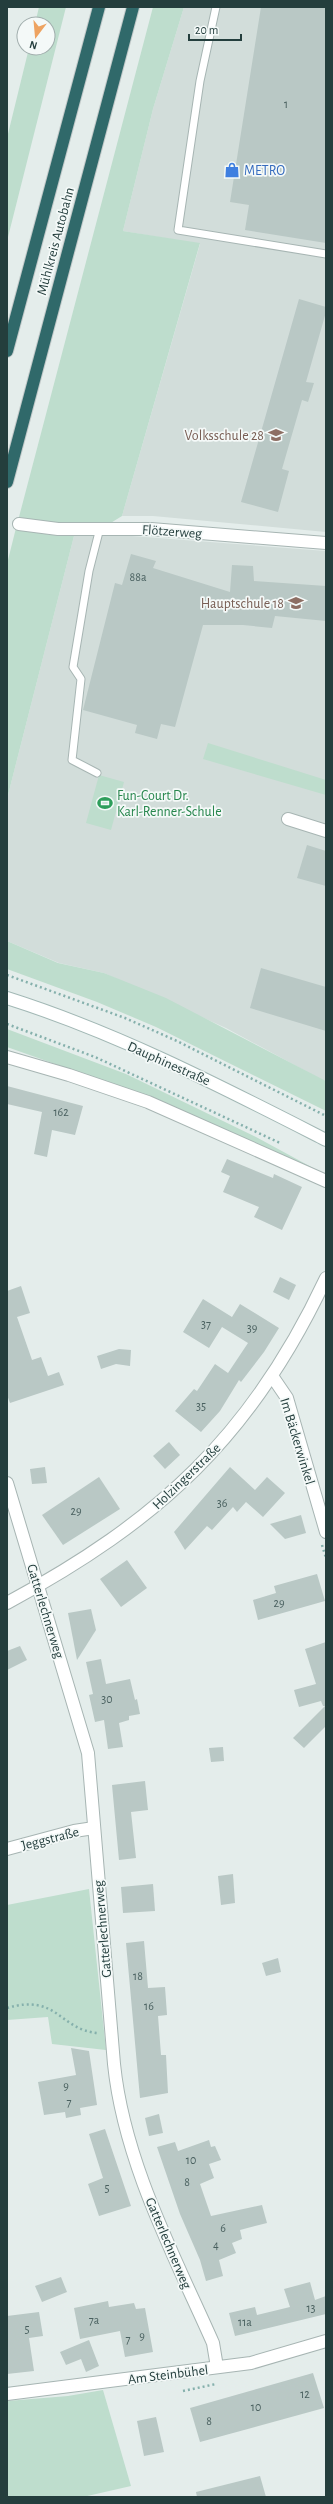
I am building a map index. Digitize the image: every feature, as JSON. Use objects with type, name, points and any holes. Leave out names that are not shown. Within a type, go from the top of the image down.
[{"type":"highway","name":"Mühlkreis Autobahn","points":[[7,351],[99,7]]},
{"type":"highway","name":"Mühlkreis Autobahn","points":[[7,482],[133,7]]},
{"type":"street","name":"Flötzerweg","points":[[18,524],[51,529],[151,529],[326,543]]},
{"type":"street","points":[[288,819],[326,830]]},
{"type":"street","name":"Dauphinestraße","points":[[7,998],[112,1037],[199,1076],[326,1140]]},
{"type":"street","points":[[7,1057],[69,1075],[148,1102],[326,1181]]},
{"type":"street","name":"Holzingerstraße","points":[[7,1603],[104,1546],[170,1495],[198,1469],[226,1437],[272,1376],[304,1323],[326,1278]]},
{"type":"street","name":"Im Bäckerwinkel","points":[[272,1376],[287,1398],[326,1532]]},
{"type":"street","name":"Gatterlechnerweg","points":[[7,1484],[88,1753],[114,2071],[131,2143],[150,2199],[213,2344],[217,2367]]},
{"type":"street","name":"Jeggstraße","points":[[7,1849],[94,1828]]},
{"type":"street","name":"Am Steinbühel","points":[[7,2394],[251,2363],[326,2341]]},
{"type":"lane","points":[[216,7],[200,81],[178,230],[326,254]]},
{"type":"lane","points":[[97,773],[72,760],[81,680],[73,667],[89,570],[100,528]]},
{"type":"path","points":[[7,975],[125,1018],[177,1041],[326,1116]]},
{"type":"path","points":[[7,1024],[102,1060],[284,1145]]},
{"type":"path","points":[[7,2008],[36,2004],[53,2009],[88,2032],[111,2034]]},
{"type":"shaded area","points":[[184,7],[326,7],[326,532],[153,516],[122,516],[200,244],[123,231],[153,109]]},
{"type":"shaded area","points":[[74,536],[132,536],[326,551],[326,1082],[226,1028],[104,973],[59,963],[7,941],[7,799]]},
{"type":"green space","points":[[39,7],[66,7],[56,47],[56,16],[37,16]]},
{"type":"green space","points":[[153,7],[184,7],[153,109],[123,231],[200,243],[122,516],[109,524],[39,523],[19,517]]},
{"type":"green space","points":[[27,56],[54,56],[7,241],[7,138]]},
{"type":"green space","points":[[16,528],[51,535],[74,536],[7,799],[7,564]]},
{"type":"green space","points":[[208,743],[326,780],[326,795],[203,759]]},
{"type":"green space","name":"Fun-Court Dr. Karl-Renner-Schule","points":[[99,775],[124,782],[111,830],[86,823]]},
{"type":"green space","points":[[7,941],[58,963],[104,973],[166,998],[324,1080],[326,1082],[326,1111],[156,1027],[97,1002],[7,969]]},
{"type":"green space","points":[[7,1029],[126,1074],[256,1137],[326,1175],[148,1097],[7,1047]]},
{"type":"green space","points":[[89,1889],[106,2050],[52,2044],[48,2017],[7,2020],[7,1905]]},
{"type":"green space","points":[[103,2390],[131,2486],[83,2497],[7,2497],[7,2401],[68,2396]]},
{"type":"building","points":[[261,7],[326,7],[326,243],[245,230],[249,205],[230,202]]},
{"type":"building","name":"Volksschule 28","points":[[299,299],[326,307],[326,312],[306,382],[314,383],[308,402],[302,400],[282,469],[289,471],[278,512],[241,502]]},
{"type":"building","points":[[131,554],[156,561],[153,568],[230,592],[232,565],[253,566],[254,581],[326,586],[326,621],[275,616],[272,628],[243,625],[203,625],[175,727],[161,724],[157,739],[135,733],[137,725],[83,710],[115,583],[122,585]]},
{"type":"building","points":[[307,845],[326,851],[326,886],[297,878]]},
{"type":"building","points":[[261,968],[326,987],[326,1031],[250,1008]]},
{"type":"building","points":[[7,1086],[83,1106],[75,1135],[52,1130],[47,1157],[34,1154],[42,1112],[7,1104]]},
{"type":"building","points":[[227,1159],[273,1178],[274,1174],[302,1187],[282,1230],[254,1217],[259,1207],[223,1192],[230,1176],[221,1172]]},
{"type":"building","points":[[280,1277],[296,1285],[289,1300],[273,1292]]},
{"type":"building","points":[[21,1286],[30,1313],[17,1317],[32,1360],[41,1357],[48,1376],[59,1372],[64,1385],[10,1403],[7,1395],[7,1291]]},
{"type":"building","points":[[203,1299],[232,1317],[240,1304],[279,1328],[264,1352],[241,1382],[239,1380],[220,1411],[201,1432],[175,1411],[194,1389],[197,1391],[215,1364],[228,1373],[248,1343],[222,1327],[209,1348],[183,1332]]},
{"type":"building","points":[[119,1349],[131,1350],[130,1366],[116,1364],[101,1369],[97,1356]]},
{"type":"building","points":[[169,1442],[180,1455],[165,1469],[153,1456]]},
{"type":"building","points":[[45,1467],[47,1483],[32,1484],[30,1469]]},
{"type":"building","points":[[230,1467],[255,1490],[267,1477],[285,1493],[263,1517],[246,1502],[237,1512],[233,1507],[212,1530],[207,1526],[185,1550],[174,1532]]},
{"type":"building","points":[[99,1477],[120,1509],[63,1545],[42,1515]]},
{"type":"building","points":[[301,1515],[306,1533],[285,1539],[270,1524]]},
{"type":"building","points":[[127,1560],[147,1588],[121,1607],[100,1579]]},
{"type":"building","points":[[317,1574],[325,1601],[258,1620],[253,1600],[276,1593],[274,1586]]},
{"type":"building","points":[[91,1609],[96,1630],[77,1660],[68,1613]]},
{"type":"building","points":[[326,1642],[326,1726],[304,1748],[293,1738],[325,1706],[323,1706],[321,1701],[299,1707],[294,1690],[316,1684],[305,1649]]},
{"type":"building","points":[[20,1646],[27,1660],[7,1670],[7,1651]]},
{"type":"building","points":[[101,1659],[106,1684],[130,1679],[135,1700],[137,1699],[140,1714],[129,1716],[129,1720],[119,1723],[123,1747],[108,1749],[104,1720],[95,1722],[89,1695],[93,1694],[86,1662]]},
{"type":"building","points":[[223,1747],[224,1761],[211,1762],[209,1748]]},
{"type":"building","points":[[145,1781],[148,1810],[131,1812],[136,1858],[119,1860],[112,1785]]},
{"type":"building","points":[[233,1874],[235,1903],[221,1905],[218,1876]]},
{"type":"building","points":[[153,1884],[155,1911],[123,1913],[121,1887]]},
{"type":"building","points":[[144,1941],[148,1988],[165,1987],[167,2015],[158,2016],[161,2055],[166,2055],[168,2093],[140,2098],[126,1943]]},
{"type":"building","points":[[278,1958],[281,1972],[266,1976],[262,1963]]},
{"type":"building","points":[[71,2048],[89,2051],[97,2105],[80,2108],[81,2115],[66,2118],[65,2112],[44,2115],[38,2082],[76,2075]]},
{"type":"building","points":[[159,2114],[163,2133],[149,2136],[145,2118]]},
{"type":"building","points":[[105,2129],[131,2206],[99,2216],[88,2184],[103,2178],[89,2134]]},
{"type":"building","points":[[209,2140],[211,2147],[215,2146],[221,2160],[209,2164],[214,2178],[200,2184],[211,2216],[262,2205],[267,2223],[240,2230],[242,2239],[232,2243],[236,2253],[219,2260],[223,2276],[206,2281],[200,2260],[180,2214],[157,2147],[175,2142],[178,2151]]},
{"type":"building","points":[[61,2277],[67,2292],[42,2302],[35,2286]]},
{"type":"building","points":[[310,2282],[315,2300],[326,2296],[326,2314],[235,2336],[229,2313],[255,2307],[257,2315],[290,2307],[284,2289]]},
{"type":"building","points":[[108,2301],[109,2307],[134,2303],[136,2309],[145,2308],[153,2352],[125,2357],[120,2331],[80,2339],[74,2308]]},
{"type":"building","points":[[39,2312],[43,2336],[29,2338],[34,2371],[7,2374],[7,2316]]},
{"type":"building","points":[[89,2340],[99,2366],[86,2372],[81,2359],[66,2365],[60,2352]]},
{"type":"building","points":[[313,2373],[324,2408],[200,2442],[190,2408]]},
{"type":"building","points":[[156,2417],[164,2452],[144,2456],[137,2421]]},
{"type":"building","points":[[260,2476],[266,2497],[197,2497],[196,2492]]},
{"type":"place","name":"METRO","points":[[232,170]]},
{"type":"place","name":"Volksschule 28","points":[[276,435]]},
{"type":"place","name":"Hauptschule 18","points":[[296,603]]},
{"type":"place","name":"Fun-Court Dr. Karl-Renner-Schule","points":[[105,803]]}]
